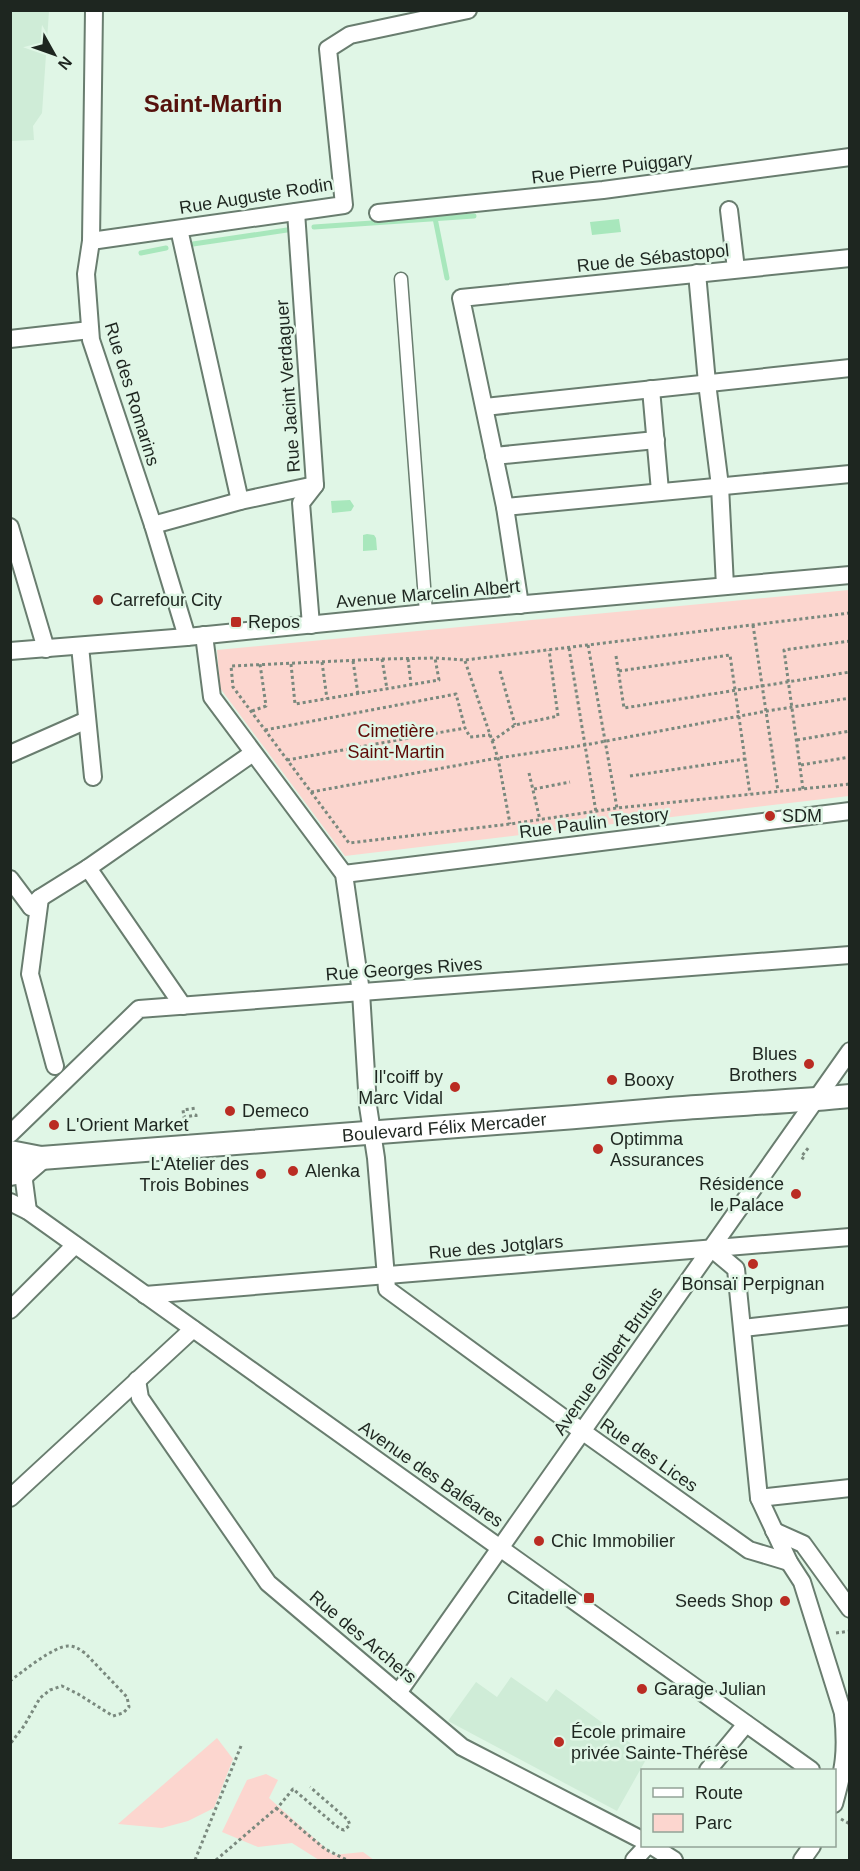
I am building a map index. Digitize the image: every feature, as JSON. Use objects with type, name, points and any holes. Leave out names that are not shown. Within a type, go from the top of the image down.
[{"type":"main road","name":"Boulevard Félix Mercader","points":[[10,1152],[26,1167],[372,1134],[744,1102],[815,1100],[849,1096]]},
{"type":"street","name":"Rue des Romarins","points":[[94,10],[91,241],[86,274],[91,340],[153,525],[187,637]]},
{"type":"street","name":"Rue Auguste Rodin","points":[[91,241],[344,205],[328,49],[350,35],[468,10]]},
{"type":"street","name":"Rue Pierre Puiggary","points":[[378,213],[603,190],[849,157]]},
{"type":"street","points":[[729,210],[736,270]]},
{"type":"street","name":"Rue Jacint Verdaguer","points":[[296,212],[315,485],[301,503],[311,625]]},
{"type":"street","points":[[179,229],[240,501]]},
{"type":"street","name":"Rue de Sébastopol","points":[[485,406],[461,298],[849,258]]},
{"type":"street","points":[[697,273],[707,383],[720,486],[725,586]]},
{"type":"street","points":[[401,279],[426,612]]},
{"type":"street","points":[[10,339],[90,330]]},
{"type":"street","points":[[520,605],[505,507],[485,406],[849,368]]},
{"type":"street","points":[[651,389],[660,491]]},
{"type":"street","points":[[494,456],[656,440]]},
{"type":"street","points":[[505,507],[849,474]]},
{"type":"street","points":[[153,525],[240,501],[315,485]]},
{"type":"street","points":[[10,527],[46,649]]},
{"type":"street","name":"Avenue Marcelin Albert","points":[[10,651],[187,637],[426,612],[849,575]]},
{"type":"street","points":[[204,635],[212,697],[344,874],[361,992],[368,1106],[376,1158],[387,1276]]},
{"type":"street","points":[[80,646],[93,777]]},
{"type":"street","points":[[10,754],[87,720]]},
{"type":"street","points":[[10,905],[35,902],[253,753]]},
{"type":"street","name":"Rue Paulin Testory","points":[[344,874],[849,811]]},
{"type":"street","points":[[87,868],[183,1006]]},
{"type":"street","points":[[10,879],[35,902]]},
{"type":"street","points":[[35,902],[30,974],[55,1066]]},
{"type":"street","name":"Rue Georges Rives","points":[[10,1134],[139,1009],[849,955]]},
{"type":"street","name":"Avenue Gilbert Brutus","points":[[398,1693],[849,1051]]},
{"type":"street","points":[[26,1167],[24,1181],[28,1211]]},
{"type":"street","name":"Avenue des Baléares","points":[[10,1202],[28,1211],[811,1769]]},
{"type":"street","name":"Rue des Jotglars","points":[[145,1295],[849,1237]]},
{"type":"street","points":[[10,1310],[75,1245]]},
{"type":"street","points":[[711,1248],[736,1269],[759,1498],[789,1562],[802,1582],[846,1718],[844,1770],[837,1784]]},
{"type":"street","name":"Rue des Lices","points":[[387,1276],[387,1289],[749,1550],[789,1562]]},
{"type":"street","points":[[743,1328],[849,1316]]},
{"type":"street","points":[[10,1498],[193,1329]]},
{"type":"street","name":"Rue des Archers","points":[[136,1380],[140,1398],[268,1583],[462,1747],[641,1839]]},
{"type":"street","points":[[759,1498],[849,1488]]},
{"type":"street","points":[[774,1530],[803,1544],[849,1609]]},
{"type":"street","points":[[709,1769],[746,1724]]},
{"type":"street","points":[[634,1860],[645,1847]]},
{"type":"street","points":[[655,1847],[674,1860]]},
{"type":"street","points":[[802,1860],[811,1847]]},
{"type":"path","points":[[849,613],[465,660],[381,659],[231,666],[233,687],[349,843],[510,824],[617,808],[849,784]]},
{"type":"path","points":[[753,625],[778,791]]},
{"type":"path","points":[[803,789],[784,650],[849,641]]},
{"type":"path","points":[[588,645],[617,808]]},
{"type":"path","points":[[569,648],[596,812]]},
{"type":"path","points":[[492,741],[515,725],[558,716],[549,650]]},
{"type":"path","points":[[618,671],[730,655],[750,795]]},
{"type":"path","points":[[616,657],[624,708],[849,672]]},
{"type":"path","points":[[291,664],[295,704],[439,680],[435,658]]},
{"type":"path","points":[[381,659],[387,689]]},
{"type":"path","points":[[408,659],[411,685]]},
{"type":"path","points":[[465,660],[498,758],[510,824]]},
{"type":"path","points":[[353,661],[357,694]]},
{"type":"path","points":[[322,662],[327,699]]},
{"type":"path","points":[[251,712],[266,706],[260,664]]},
{"type":"path","points":[[500,671],[515,725]]},
{"type":"path","points":[[265,730],[456,694],[465,728],[470,737],[490,735]]},
{"type":"path","points":[[311,792],[849,698]]},
{"type":"path","points":[[286,760],[465,728]]},
{"type":"path","points":[[797,740],[849,732]]},
{"type":"path","points":[[800,765],[849,757]]},
{"type":"path","points":[[630,776],[745,759]]},
{"type":"path","points":[[529,773],[540,820]]},
{"type":"path","points":[[533,790],[570,782]]},
{"type":"path","points":[[196,1108],[196,1116],[184,1117],[183,1110],[196,1108]]},
{"type":"path","points":[[804,1159],[801,1157],[808,1147]]},
{"type":"path","points":[[10,1681],[38,1660],[65,1646],[77,1648],[85,1653],[127,1697],[129,1707],[123,1713],[113,1716],[62,1686],[50,1690],[40,1698],[24,1726],[10,1744]]},
{"type":"path","points":[[195,1860],[241,1746]]},
{"type":"path","points":[[216,1860],[276,1808],[293,1789],[340,1829],[344,1830],[350,1825],[348,1820],[310,1787]]},
{"type":"path","points":[[276,1808],[325,1849],[347,1860]]},
{"type":"shaded area","points":[[10,11],[49,11],[42,113],[33,126],[34,140],[11,141]]},
{"type":"shaded area","points":[[619,219],[621,232],[592,235],[590,222]]},
{"type":"shaded area","points":[[350,500],[354,506],[351,511],[332,513],[331,501]]},
{"type":"shaded area","points":[[363,535],[374,535],[376,538],[377,550],[363,551]]},
{"type":"shaded area","name":"École primaire privée Sainte-Thérèse","points":[[511,1677],[547,1702],[556,1689],[648,1756],[617,1811],[448,1721],[476,1682],[497,1697]]},
{"type":"green space","name":"Cimetière Saint-Martin","points":[[849,590],[849,796],[345,856],[220,688],[217,650]]},
{"type":"green space","points":[[217,1738],[233,1759],[214,1808],[188,1821],[162,1828],[118,1824]]},
{"type":"green space","points":[[266,1774],[278,1780],[269,1798],[333,1855],[363,1852],[374,1860],[319,1860],[292,1843],[258,1847],[222,1832],[247,1780]]},
{"type":"waterway","points":[[314,227],[474,216]]},
{"type":"waterway","points":[[435,218],[447,278]]},
{"type":"waterway","points":[[193,244],[287,230]]},
{"type":"waterway","points":[[141,253],[166,248]]},
{"type":"place","name":"Carrefour City","points":[[98,600]]},
{"type":"place","name":"Repos","points":[[236,622]]},
{"type":"place","name":"SDM","points":[[770,816]]},
{"type":"place","name":"Blues Brothers","points":[[809,1064]]},
{"type":"place","name":"Booxy","points":[[612,1080]]},
{"type":"place","name":"Il'coiff by Marc Vidal","points":[[455,1087]]},
{"type":"place","name":"Demeco","points":[[230,1111]]},
{"type":"place","name":"L'Orient Market","points":[[54,1125]]},
{"type":"place","name":"Optimma Assurances","points":[[598,1149]]},
{"type":"place","name":"Alenka","points":[[293,1171]]},
{"type":"place","name":"L'Atelier des Trois Bobines","points":[[261,1174]]},
{"type":"place","name":"Résidence le Palace","points":[[796,1194]]},
{"type":"place","name":"Bonsaï Perpignan","points":[[753,1264]]},
{"type":"place","name":"Chic Immobilier","points":[[539,1541]]},
{"type":"place","name":"Citadelle","points":[[589,1598]]},
{"type":"place","name":"Seeds Shop","points":[[785,1601]]},
{"type":"place","name":"Garage Julian","points":[[642,1689]]},
{"type":"place","name":"École primaire privée Sainte-Thérèse","points":[[559,1742]]},
{"type":"district","name":"Saint-Martin","points":[[213,104]]}]
